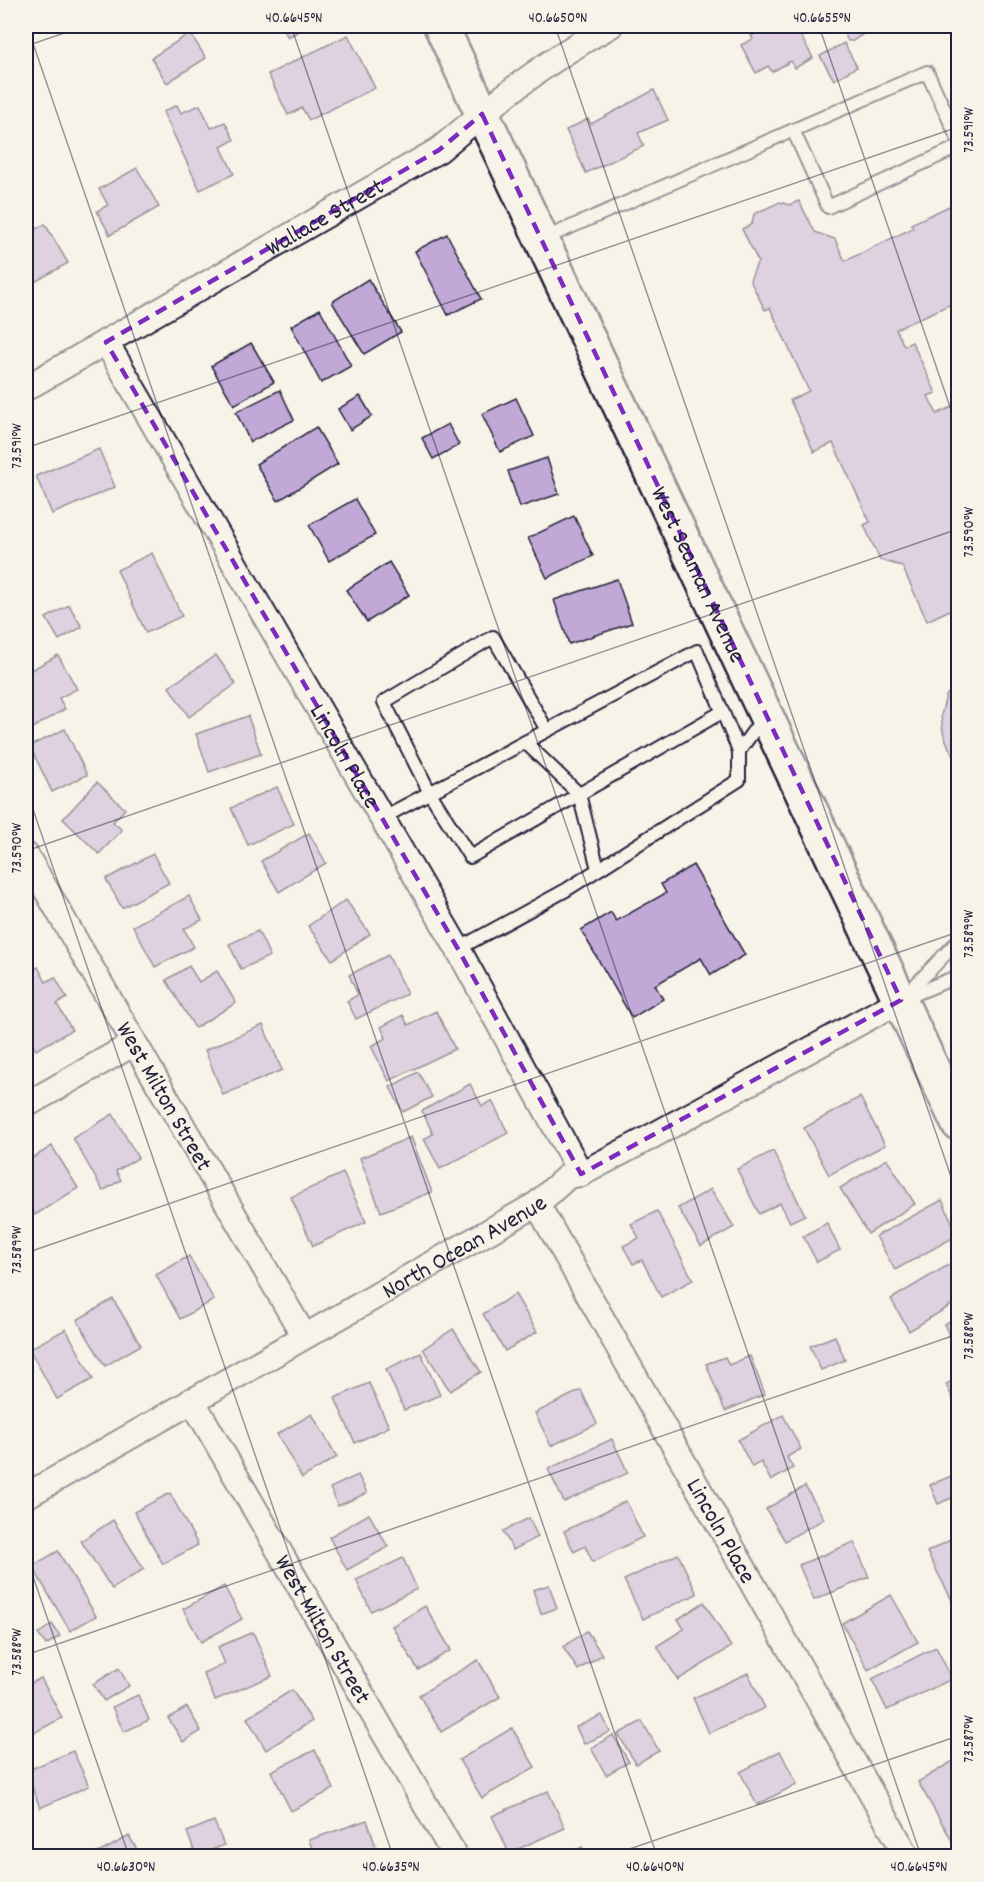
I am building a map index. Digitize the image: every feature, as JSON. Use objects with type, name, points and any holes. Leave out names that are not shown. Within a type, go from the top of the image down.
[{"type":"main road","name":"West Seaman Avenue","points":[[441,26],[958,1124]]},
{"type":"street","name":"Wallace Street","points":[[26,388],[440,150],[482,114],[575,45],[610,26]]},
{"type":"street","name":"Lincoln Place","points":[[106,342],[458,949],[581,1174]]},
{"type":"street","name":"West Milton Street","points":[[26,855],[304,1336]]},
{"type":"street","name":"North Ocean Avenue","points":[[26,1496],[537,1204],[568,1176],[581,1174],[901,1000]]},
{"type":"street","points":[[26,1106],[134,1044]]},
{"type":"street","name":"Lincoln Place","points":[[537,1204],[907,1857]]},
{"type":"street","name":"West Milton Street","points":[[192,1400],[455,1857]]},
{"type":"lane","points":[[542,240],[927,72],[958,139]]},
{"type":"lane","points":[[793,130],[828,207],[958,147]]},
{"type":"lane","points":[[547,730],[493,637],[384,702],[430,793],[470,857],[722,712]]},
{"type":"lane","points":[[382,818],[697,651],[739,751],[739,780],[598,869],[458,949]]},
{"type":"lane","points":[[739,751],[766,715]]},
{"type":"lane","points":[[525,742],[579,794],[598,869]]},
{"type":"lane","points":[[901,1000],[958,941]]},
{"type":"lane","points":[[901,1000],[958,976]]},
{"type":"highlighted area","points":[[482,114],[901,1000],[581,1174],[458,949],[106,342],[439,150]]},
{"type":"building","points":[[281,26],[308,26],[288,37]]},
{"type":"building","points":[[769,26],[795,26],[813,58],[795,68],[791,61],[772,72],[768,66],[756,73],[741,45],[753,39],[751,36]]},
{"type":"building","points":[[840,26],[864,26],[867,31],[853,41],[848,41]]},
{"type":"building","points":[[190,33],[206,58],[167,83],[151,58]]},
{"type":"building","points":[[348,35],[375,88],[309,120],[302,108],[288,115],[268,74]]},
{"type":"building","points":[[844,43],[857,67],[834,80],[820,56]]},
{"type":"building","points":[[654,90],[668,120],[638,133],[644,146],[586,173],[566,130],[588,119],[591,124]]},
{"type":"building","points":[[177,105],[181,113],[200,105],[211,128],[225,122],[234,140],[221,147],[234,174],[200,190],[163,112]]},
{"type":"building","points":[[137,168],[159,207],[110,235],[97,211],[108,205],[99,189]]},
{"type":"building","points":[[799,201],[815,232],[835,239],[845,261],[913,228],[911,224],[958,202],[958,304],[952,306],[951,304],[896,329],[904,346],[912,342],[936,393],[928,396],[937,414],[958,404],[958,495],[955,497],[958,505],[958,606],[927,621],[902,566],[880,560],[864,525],[870,522],[833,443],[814,452],[790,400],[809,391],[770,308],[765,310],[750,280],[758,261],[742,229],[752,224],[754,214],[780,202],[789,205]]},
{"type":"building","points":[[45,224],[68,263],[26,287],[26,234]]},
{"type":"building","points":[[447,234],[481,299],[448,315],[415,251]]},
{"type":"building","points":[[368,279],[401,332],[364,354],[332,302]]},
{"type":"building","points":[[320,309],[351,366],[321,383],[291,326]]},
{"type":"building","points":[[251,343],[274,382],[234,405],[211,366]]},
{"type":"building","points":[[280,390],[294,420],[250,442],[236,412]]},
{"type":"building","points":[[360,396],[372,416],[350,430],[338,409]]},
{"type":"building","points":[[516,398],[534,436],[500,452],[482,414]]},
{"type":"building","points":[[448,424],[459,445],[433,459],[422,438]]},
{"type":"building","points":[[316,427],[338,464],[278,501],[256,464]]},
{"type":"building","points":[[99,449],[115,487],[52,514],[36,476]]},
{"type":"building","points":[[547,458],[559,494],[520,507],[508,471]]},
{"type":"building","points":[[355,499],[375,535],[329,561],[309,525]]},
{"type":"building","points":[[574,516],[593,556],[547,578],[528,538]]},
{"type":"building","points":[[152,553],[182,616],[146,633],[117,570]]},
{"type":"building","points":[[389,562],[409,595],[367,622],[346,590]]},
{"type":"building","points":[[617,579],[632,623],[569,644],[554,600]]},
{"type":"building","points":[[69,605],[82,627],[59,640],[46,618]]},
{"type":"building","points":[[58,655],[77,689],[59,698],[65,709],[26,732],[26,673]]},
{"type":"building","points":[[216,655],[236,684],[189,717],[169,687]]},
{"type":"building","points":[[958,680],[958,761],[949,748],[943,732],[941,715],[946,696]]},
{"type":"building","points":[[248,716],[261,754],[209,772],[196,734]]},
{"type":"building","points":[[65,729],[87,775],[52,792],[30,746]]},
{"type":"building","points":[[97,782],[125,809],[113,822],[122,830],[99,854],[63,819]]},
{"type":"building","points":[[277,787],[294,824],[248,845],[231,808]]},
{"type":"building","points":[[309,833],[326,863],[279,892],[261,861]]},
{"type":"building","points":[[153,854],[169,883],[122,908],[106,879]]},
{"type":"building","points":[[693,865],[745,955],[711,975],[701,958],[655,985],[663,999],[632,1018],[581,930],[611,912],[616,921],[666,893],[661,884]]},
{"type":"building","points":[[189,896],[202,920],[184,929],[194,947],[155,967],[133,926]]},
{"type":"building","points":[[346,900],[370,934],[332,960],[308,926]]},
{"type":"building","points":[[258,931],[270,956],[241,969],[229,944]]},
{"type":"building","points":[[388,955],[407,994],[356,1019],[347,1001],[358,995],[349,975]]},
{"type":"building","points":[[189,966],[199,982],[217,971],[236,1003],[195,1028],[166,980]]},
{"type":"building","points":[[38,967],[46,982],[55,977],[67,998],[57,1004],[72,1030],[36,1050],[26,1031],[26,974]]},
{"type":"building","points":[[436,1011],[455,1049],[389,1081],[371,1046],[386,1038],[381,1027],[403,1015],[408,1025]]},
{"type":"building","points":[[263,1025],[282,1070],[223,1095],[205,1050]]},
{"type":"building","points":[[418,1072],[432,1097],[403,1112],[390,1087]]},
{"type":"building","points":[[470,1084],[482,1106],[492,1101],[508,1133],[440,1169],[424,1139],[433,1134],[422,1111]]},
{"type":"building","points":[[860,1097],[885,1145],[829,1175],[804,1128]]},
{"type":"building","points":[[113,1114],[138,1158],[116,1171],[121,1180],[103,1191],[73,1138]]},
{"type":"building","points":[[411,1137],[432,1192],[381,1212],[360,1158]]},
{"type":"building","points":[[52,1146],[78,1188],[35,1215],[26,1200],[26,1162]]},
{"type":"building","points":[[773,1151],[805,1215],[790,1222],[780,1203],[759,1214],[737,1169]]},
{"type":"building","points":[[887,1159],[915,1204],[868,1234],[840,1188]]},
{"type":"building","points":[[343,1173],[366,1222],[313,1246],[291,1197]]},
{"type":"building","points":[[711,1189],[734,1227],[701,1246],[678,1208]]},
{"type":"building","points":[[942,1200],[958,1235],[895,1270],[876,1236]]},
{"type":"building","points":[[657,1211],[693,1280],[661,1297],[642,1260],[633,1264],[623,1246],[639,1238],[631,1224]]},
{"type":"building","points":[[827,1223],[840,1250],[817,1262],[803,1236]]},
{"type":"building","points":[[189,1256],[214,1300],[180,1319],[156,1275]]},
{"type":"building","points":[[950,1264],[958,1278],[958,1301],[909,1331],[891,1299]]},
{"type":"building","points":[[515,1294],[537,1332],[505,1351],[483,1314]]},
{"type":"building","points":[[113,1299],[141,1345],[105,1366],[77,1320]]},
{"type":"building","points":[[958,1317],[958,1354],[944,1324]]},
{"type":"building","points":[[66,1329],[93,1379],[57,1399],[29,1349]]},
{"type":"building","points":[[453,1329],[481,1372],[450,1391],[423,1349]]},
{"type":"building","points":[[835,1336],[845,1360],[821,1370],[810,1346]]},
{"type":"building","points":[[421,1353],[440,1395],[404,1410],[386,1369]]},
{"type":"building","points":[[750,1356],[765,1394],[725,1411],[706,1364],[725,1357],[729,1365]]},
{"type":"building","points":[[958,1378],[958,1410],[946,1384]]},
{"type":"building","points":[[369,1383],[389,1427],[355,1443],[335,1398]]},
{"type":"building","points":[[581,1390],[597,1424],[551,1446],[535,1413]]},
{"type":"building","points":[[312,1414],[337,1457],[302,1478],[277,1434]]},
{"type":"building","points":[[783,1415],[801,1449],[787,1457],[793,1468],[771,1481],[761,1462],[752,1467],[738,1440]]},
{"type":"building","points":[[612,1439],[628,1473],[564,1502],[548,1469]]},
{"type":"building","points":[[956,1474],[958,1495],[938,1504],[930,1485]]},
{"type":"building","points":[[358,1475],[367,1493],[338,1506],[330,1488]]},
{"type":"building","points":[[805,1486],[824,1519],[785,1541],[766,1509]]},
{"type":"building","points":[[170,1493],[198,1545],[163,1564],[134,1512]]},
{"type":"building","points":[[626,1501],[643,1537],[593,1562],[585,1546],[574,1552],[564,1531]]},
{"type":"building","points":[[369,1514],[388,1547],[347,1570],[329,1537]]},
{"type":"building","points":[[529,1518],[538,1537],[513,1550],[503,1531]]},
{"type":"building","points":[[113,1520],[144,1569],[112,1589],[81,1541]]},
{"type":"building","points":[[954,1538],[958,1546],[958,1612],[927,1552]]},
{"type":"building","points":[[854,1542],[869,1577],[814,1600],[799,1565]]},
{"type":"building","points":[[58,1551],[96,1616],[70,1631],[32,1566]]},
{"type":"building","points":[[678,1554],[697,1594],[643,1619],[624,1580]]},
{"type":"building","points":[[403,1558],[417,1589],[371,1611],[356,1580]]},
{"type":"building","points":[[549,1585],[557,1608],[541,1614],[533,1590]]},
{"type":"building","points":[[224,1586],[242,1619],[201,1642],[183,1609]]},
{"type":"building","points":[[891,1595],[918,1642],[868,1670],[842,1623]]},
{"type":"building","points":[[704,1602],[731,1647],[678,1680],[657,1646],[684,1629],[678,1619]]},
{"type":"building","points":[[425,1606],[451,1650],[418,1670],[392,1626]]},
{"type":"building","points":[[52,1624],[60,1636],[46,1645],[38,1634]]},
{"type":"building","points":[[587,1631],[602,1655],[578,1670],[563,1647]]},
{"type":"building","points":[[253,1632],[272,1676],[215,1700],[203,1673],[225,1664],[218,1647]]},
{"type":"building","points":[[936,1647],[952,1679],[887,1710],[872,1679]]},
{"type":"building","points":[[478,1660],[500,1697],[441,1732],[419,1695]]},
{"type":"building","points":[[119,1668],[129,1686],[104,1701],[93,1684]]},
{"type":"building","points":[[748,1673],[765,1708],[709,1733],[693,1698]]},
{"type":"building","points":[[41,1678],[62,1718],[26,1737],[26,1686]]},
{"type":"building","points":[[292,1690],[312,1721],[266,1750],[247,1718]]},
{"type":"building","points":[[138,1695],[149,1720],[124,1732],[112,1707]]},
{"type":"building","points":[[187,1707],[201,1731],[183,1742],[168,1718]]},
{"type":"building","points":[[602,1715],[610,1732],[584,1744],[576,1727]]},
{"type":"building","points":[[642,1721],[659,1751],[636,1764],[618,1734]]},
{"type":"building","points":[[512,1728],[535,1767],[482,1798],[459,1760]]},
{"type":"building","points":[[613,1735],[629,1762],[606,1775],[591,1748]]},
{"type":"building","points":[[315,1750],[334,1789],[291,1811],[271,1771]]},
{"type":"building","points":[[73,1751],[89,1786],[40,1808],[26,1771]]},
{"type":"building","points":[[780,1751],[797,1784],[757,1805],[740,1772]]},
{"type":"building","points":[[958,1758],[958,1851],[918,1782]]},
{"type":"building","points":[[548,1791],[565,1828],[509,1853],[492,1816]]},
{"type":"building","points":[[367,1820],[379,1856],[315,1856],[309,1840]]},
{"type":"building","points":[[214,1821],[224,1845],[196,1856],[187,1832]]},
{"type":"building","points":[[129,1836],[141,1856],[93,1856]]},
{"type":"building","points":[[582,1847],[587,1856],[565,1856]]},
{"type":"building","points":[[855,1851],[858,1856],[845,1856]]}]
